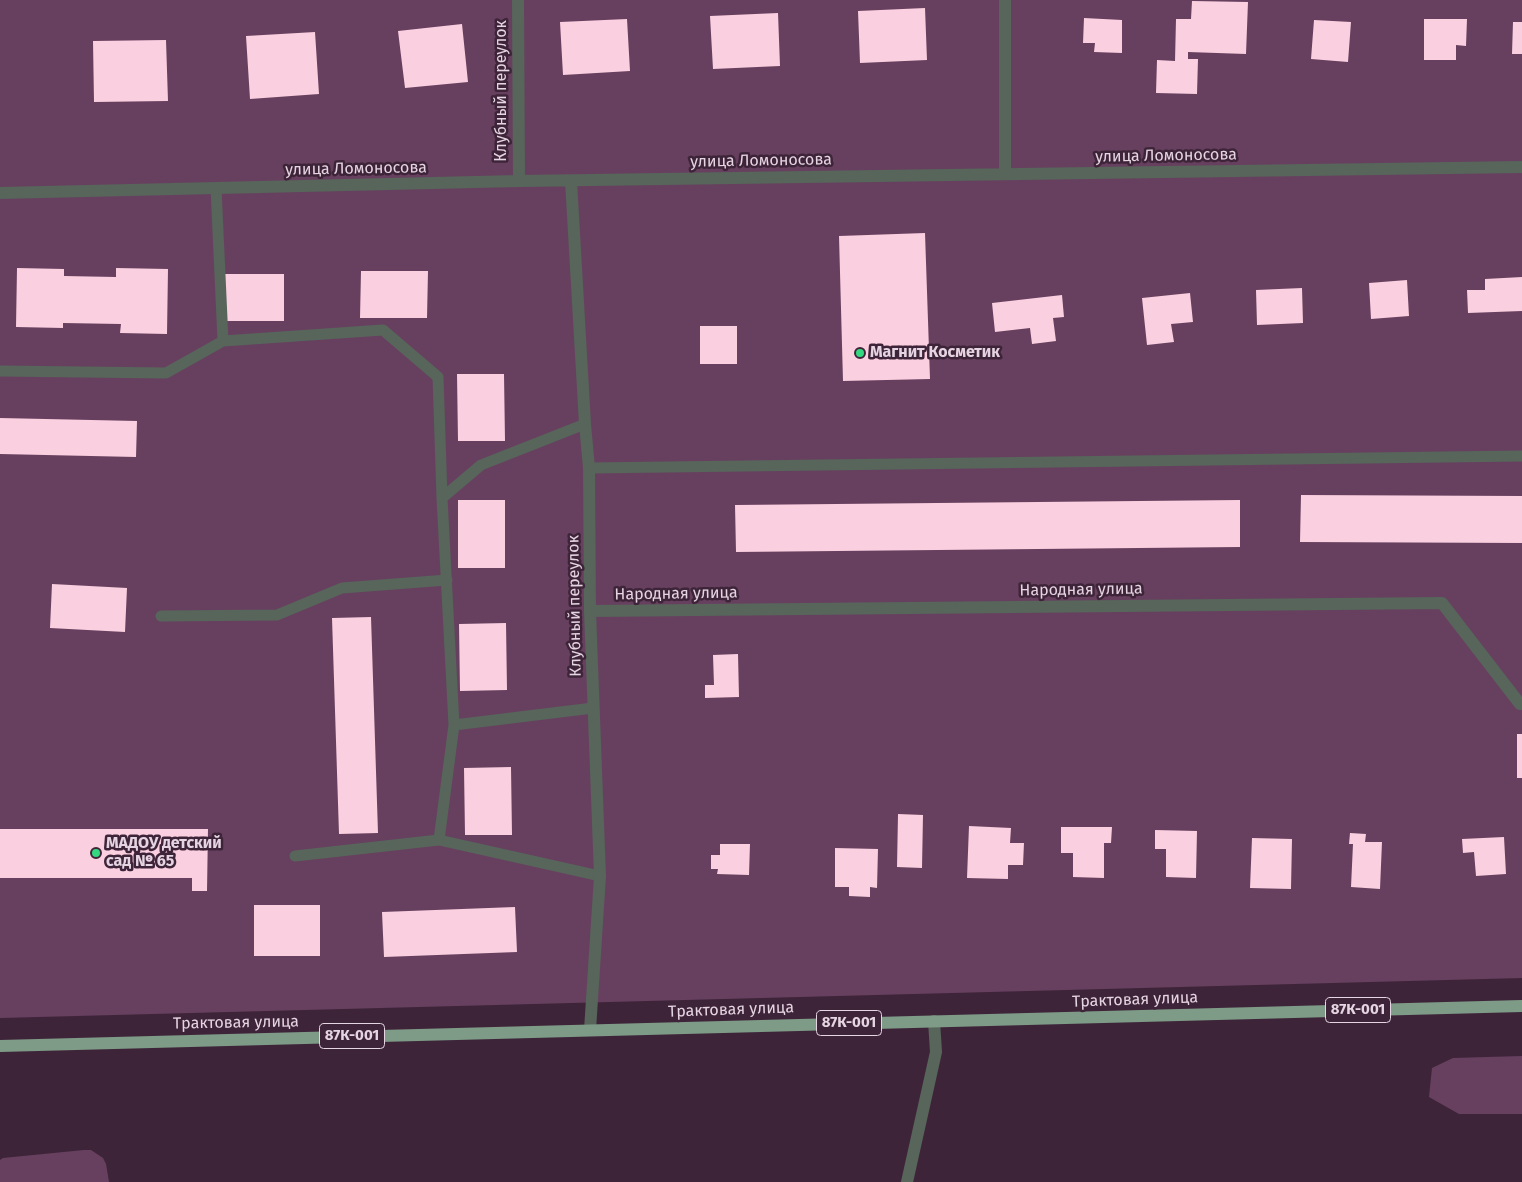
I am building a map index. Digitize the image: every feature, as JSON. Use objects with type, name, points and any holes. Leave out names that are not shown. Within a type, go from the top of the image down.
[{"type":"main road","name":"Трактовая улица","points":[[0,1046],[1522,1006]]},
{"type":"street","name":"Клубный переулок","points":[[518,0],[519,181]]},
{"type":"street","points":[[1004,0],[1005,174]]},
{"type":"street","name":"улица Ломоносова","points":[[0,193],[519,181],[1522,167]]},
{"type":"street","name":"Клубный переулок","points":[[571,181],[589,468],[590,611],[600,876],[590,1030]]},
{"type":"street","name":"Народная улица","points":[[590,611],[1442,603],[1520,704],[1522,704]]},
{"type":"street","points":[[907,1182],[936,1052],[934,1021]]},
{"type":"lane","points":[[216,188],[223,342]]},
{"type":"lane","points":[[0,371],[166,373],[223,342],[383,330],[438,377],[442,498],[454,725],[439,840]]},
{"type":"lane","points":[[442,498],[481,466],[585,424]]},
{"type":"lane","points":[[589,468],[1522,456]]},
{"type":"lane","points":[[161,616],[277,615],[342,588],[447,580]]},
{"type":"lane","points":[[454,725],[593,708]]},
{"type":"lane","points":[[295,856],[439,840],[600,876]]},
{"type":"shaded area","points":[[0,0],[1522,0],[1522,978],[0,1018]]},
{"type":"shaded area","points":[[1522,1056],[1522,1114],[1459,1114],[1429,1097],[1432,1068],[1453,1058]]},
{"type":"shaded area","points":[[91,1150],[103,1158],[109,1182],[0,1182],[0,1160],[3,1158]]},
{"type":"building","points":[[1192,1],[1248,2],[1246,54],[1188,52],[1188,59],[1198,59],[1197,94],[1156,93],[1157,60],[1175,61],[1176,19],[1191,19]]},
{"type":"building","points":[[925,8],[927,60],[860,63],[858,11]]},
{"type":"building","points":[[778,13],[780,66],[713,69],[710,16]]},
{"type":"building","points":[[1084,18],[1122,20],[1122,53],[1094,52],[1095,43],[1083,43]]},
{"type":"building","points":[[627,19],[630,71],[563,75],[560,22]]},
{"type":"building","points":[[1424,19],[1467,19],[1466,46],[1456,45],[1456,60],[1424,60]]},
{"type":"building","points":[[1314,20],[1351,22],[1348,62],[1311,59]]},
{"type":"building","points":[[1513,22],[1522,22],[1522,54],[1512,54]]},
{"type":"building","points":[[462,24],[468,82],[405,88],[398,31]]},
{"type":"building","points":[[315,32],[319,94],[250,99],[246,36]]},
{"type":"building","points":[[166,40],[168,101],[94,102],[93,41]]},
{"type":"building","points":[[925,233],[930,379],[843,381],[839,236]]},
{"type":"building","points":[[17,268],[64,269],[64,276],[116,277],[116,268],[168,269],[167,334],[120,333],[121,324],[63,323],[63,328],[16,327]]},
{"type":"building","points":[[361,271],[428,271],[427,318],[360,318]]},
{"type":"building","points":[[217,274],[284,274],[284,321],[217,321]]},
{"type":"building","points":[[1522,277],[1522,311],[1468,313],[1467,290],[1485,290],[1485,279]]},
{"type":"building","points":[[1407,280],[1409,316],[1371,319],[1369,283]]},
{"type":"building","points":[[1302,288],[1303,323],[1257,325],[1256,290]]},
{"type":"building","points":[[1190,293],[1193,322],[1171,324],[1174,342],[1147,345],[1142,298]]},
{"type":"building","points":[[1062,295],[1064,317],[1053,318],[1056,341],[1032,344],[1030,328],[995,332],[992,303]]},
{"type":"building","points":[[700,326],[737,326],[737,364],[700,364]]},
{"type":"building","points":[[457,374],[504,374],[505,441],[458,441]]},
{"type":"building","points":[[0,418],[137,421],[136,457],[0,454]]},
{"type":"building","points":[[1301,495],[1522,496],[1522,543],[1300,542]]},
{"type":"building","points":[[458,500],[505,500],[505,568],[458,568]]},
{"type":"building","points":[[1240,500],[1240,547],[736,552],[735,505]]},
{"type":"building","points":[[52,584],[127,588],[125,632],[50,628]]},
{"type":"building","points":[[371,617],[378,833],[339,834],[332,618]]},
{"type":"building","points":[[506,623],[507,690],[460,691],[459,624]]},
{"type":"building","points":[[738,654],[739,697],[705,698],[705,685],[714,685],[713,655]]},
{"type":"building","points":[[1517,734],[1522,734],[1522,778],[1517,778]]},
{"type":"building","points":[[511,767],[512,835],[465,835],[464,768]]},
{"type":"building","points":[[898,814],[923,815],[922,868],[897,867]]},
{"type":"building","points":[[969,826],[1011,828],[1010,843],[1024,843],[1023,865],[1008,865],[1008,879],[967,878]]},
{"type":"building","points":[[1061,827],[1112,827],[1111,843],[1104,843],[1104,878],[1073,877],[1073,853],[1061,853]]},
{"type":"building","name":"МАДОУ детский сад № 65","points":[[0,829],[208,829],[207,891],[192,891],[192,878],[0,878]]},
{"type":"building","points":[[1155,830],[1197,831],[1196,878],[1166,877],[1166,849],[1155,849]]},
{"type":"building","points":[[1350,833],[1366,834],[1365,842],[1382,842],[1380,889],[1351,887],[1353,844],[1349,844]]},
{"type":"building","points":[[1504,837],[1506,874],[1476,876],[1474,852],[1463,853],[1462,839]]},
{"type":"building","points":[[1252,838],[1292,839],[1291,889],[1250,888]]},
{"type":"building","points":[[720,844],[750,844],[749,875],[717,874],[718,869],[711,869],[711,855],[720,855]]},
{"type":"building","points":[[835,848],[878,849],[877,888],[870,887],[870,897],[849,896],[849,887],[835,887]]},
{"type":"building","points":[[254,905],[320,905],[320,956],[254,956]]},
{"type":"building","points":[[515,907],[517,952],[384,957],[382,912]]},
{"type":"place","name":"Магнит Косметик","points":[[860,353]]},
{"type":"place","name":"МАДОУ детский сад № 65","points":[[96,853]]}]
